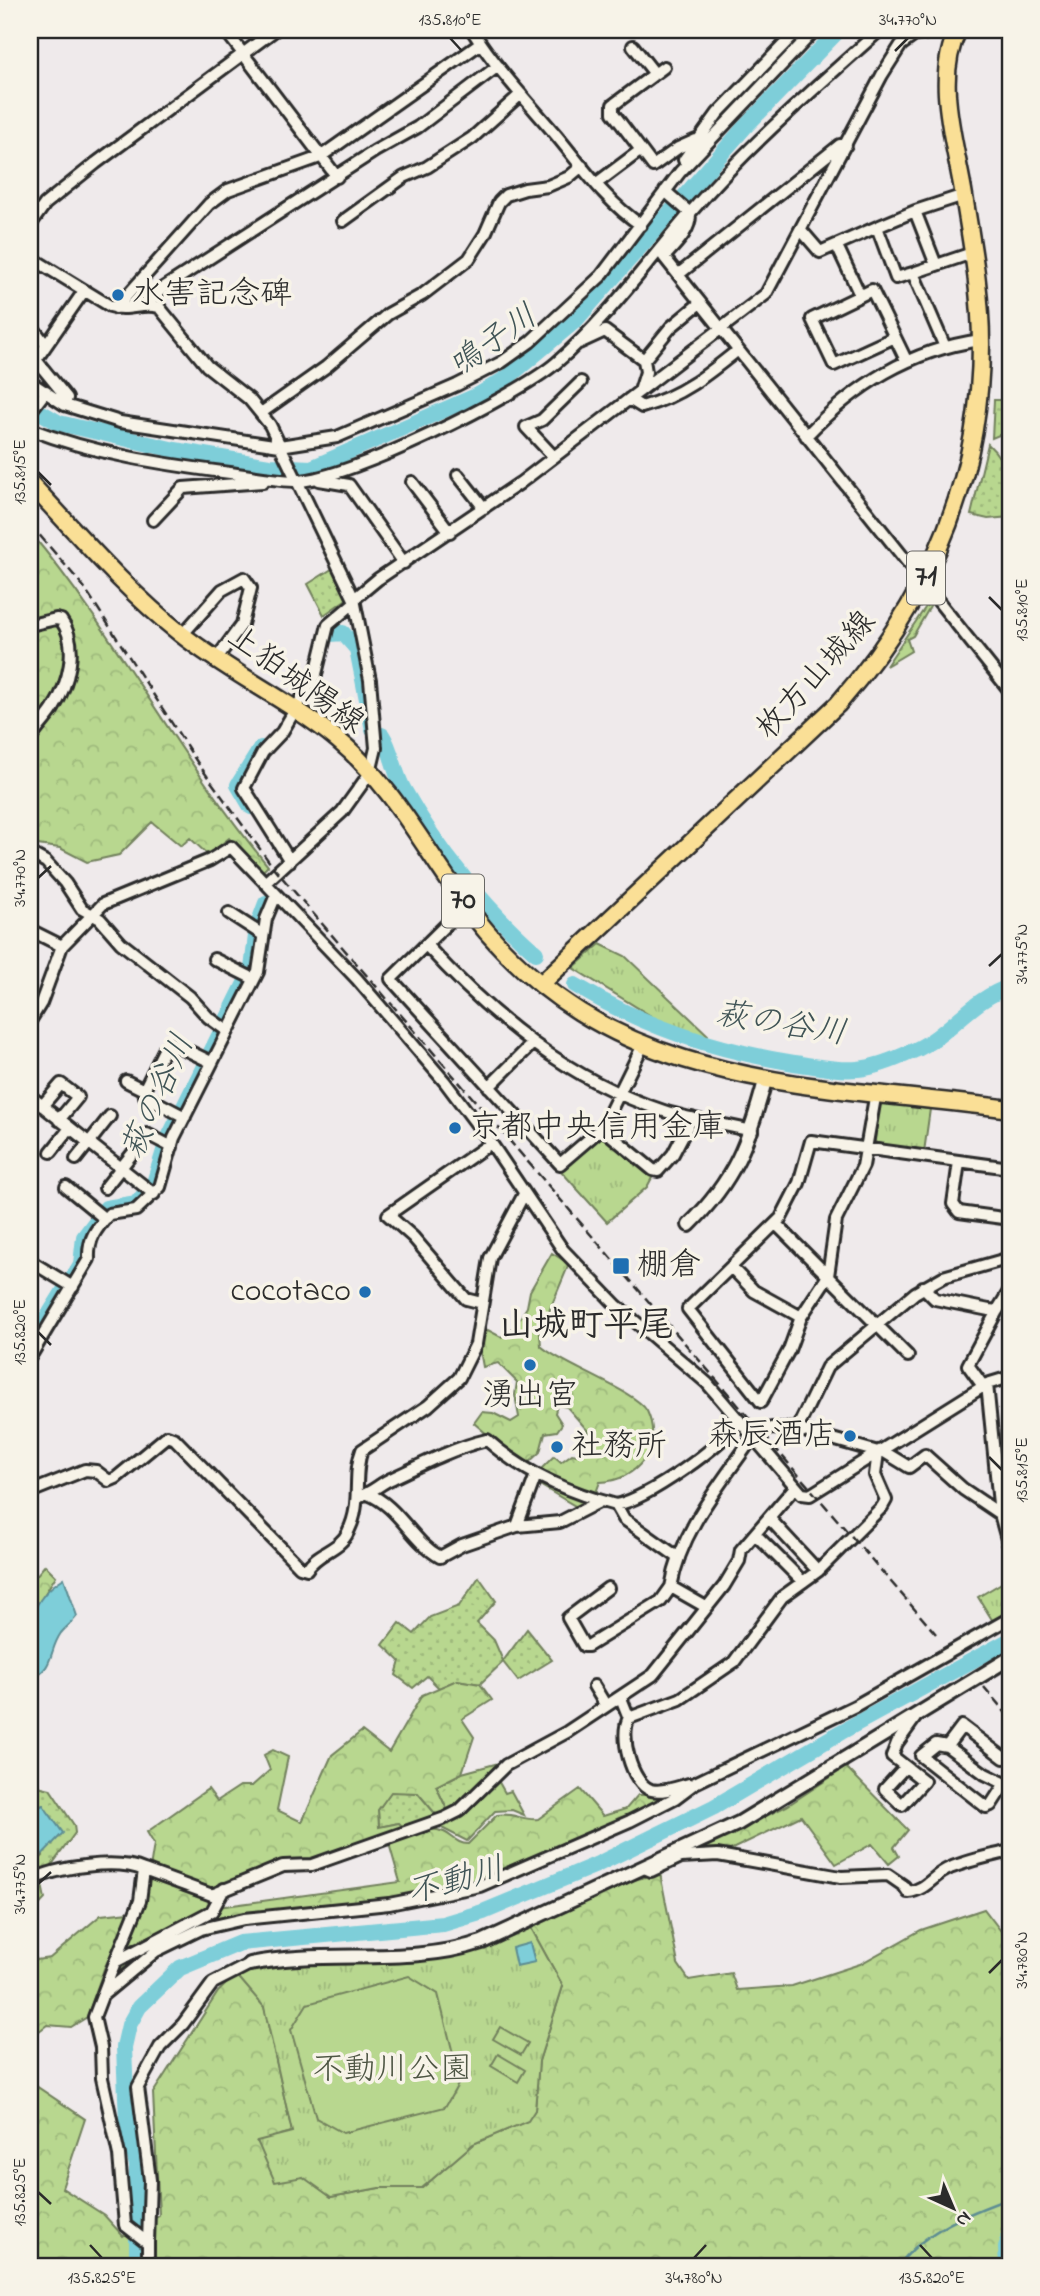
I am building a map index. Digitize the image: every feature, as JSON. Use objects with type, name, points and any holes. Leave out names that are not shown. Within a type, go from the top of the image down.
[{"type":"main road","name":"枚方山城線","points":[[542,983],[838,704],[890,640],[924,583],[947,531],[972,438],[978,397],[981,340],[964,195],[950,116],[948,82],[956,33]]},
{"type":"main road","name":"上狛城陽線","points":[[30,483],[134,593],[182,635],[338,740],[370,773],[404,815],[489,934],[542,983],[578,1009],[643,1045],[693,1064],[765,1081],[1010,1109]]},
{"type":"street","points":[[225,30],[337,177]]},
{"type":"street","points":[[30,225],[45,204],[96,163],[275,30]]},
{"type":"street","points":[[472,30],[480,44],[582,166],[641,225]]},
{"type":"street","points":[[30,382],[65,405],[120,422],[281,449],[337,437],[502,362],[530,342],[601,276],[667,191],[696,140],[798,30]]},
{"type":"street","points":[[680,172],[815,30]]},
{"type":"street","points":[[316,478],[360,464],[474,412],[539,376],[578,343],[688,212],[880,30]]},
{"type":"street","points":[[290,861],[244,788],[263,752],[282,732],[316,674],[328,625],[404,563],[554,457],[766,294],[901,45],[915,32],[956,33]]},
{"type":"street","points":[[116,308],[209,204],[228,190],[320,157],[480,44]]},
{"type":"street","points":[[633,46],[660,70],[613,105],[613,113],[653,166],[678,148],[696,140]]},
{"type":"street","points":[[30,257],[116,308],[131,309],[144,305],[163,288],[441,111],[498,66]]},
{"type":"street","points":[[343,221],[404,177],[427,167],[472,138],[521,94]]},
{"type":"street","points":[[679,274],[840,145],[846,145]]},
{"type":"street","points":[[597,183],[641,150]]},
{"type":"street","points":[[261,413],[326,368],[388,314],[422,295],[468,259],[485,234],[499,202],[506,195],[548,186],[569,177],[582,166]]},
{"type":"street","points":[[667,191],[688,212],[688,226],[664,257],[1010,691]]},
{"type":"street","points":[[801,230],[820,252],[915,211],[964,195]]},
{"type":"street","points":[[915,211],[936,265]]},
{"type":"street","points":[[877,227],[896,278],[972,253]]},
{"type":"street","points":[[837,246],[860,295]]},
{"type":"street","points":[[914,273],[945,347]]},
{"type":"street","points":[[895,337],[834,365],[812,318],[872,290],[895,337],[906,360]]},
{"type":"street","points":[[65,405],[66,398],[37,365],[36,360],[84,291]]},
{"type":"street","points":[[643,360],[671,327],[700,303]]},
{"type":"street","points":[[144,305],[162,309],[207,366],[249,399],[261,413],[297,478],[355,601],[374,711],[376,748],[370,773],[342,812],[265,883]]},
{"type":"street","points":[[30,324],[46,345]]},
{"type":"street","points":[[578,343],[605,331],[643,360],[646,372],[639,391]]},
{"type":"street","points":[[806,436],[848,396],[906,360],[945,347],[981,340]]},
{"type":"street","points":[[629,399],[642,407],[667,400],[698,383],[738,350]]},
{"type":"street","points":[[554,457],[526,427],[542,420],[581,382]]},
{"type":"street","points":[[30,412],[44,393]]},
{"type":"street","points":[[30,429],[81,447],[111,454],[273,480]]},
{"type":"street","points":[[458,475],[484,508]]},
{"type":"street","points":[[153,520],[183,488],[316,478],[349,485],[404,563]]},
{"type":"street","points":[[412,482],[450,532]]},
{"type":"street","points":[[182,635],[222,590],[244,578],[251,588],[242,624],[217,658]]},
{"type":"street","points":[[30,625],[56,618],[61,621],[69,642],[71,660],[60,695],[30,740]]},
{"type":"street","points":[[30,1021],[41,1003],[62,946],[91,914],[103,904],[135,888],[210,860],[231,848],[357,979],[445,1082],[572,1259],[616,1305],[707,1383],[802,1494],[810,1494],[985,1385],[1010,1377]]},
{"type":"street","points":[[30,853],[46,862],[65,883],[82,909],[223,1028]]},
{"type":"street","points":[[30,1357],[37,1333],[73,1287],[89,1259],[88,1242],[102,1216],[136,1210],[165,1174],[168,1146],[223,1028],[261,961],[259,933],[276,895]]},
{"type":"street","points":[[466,905],[391,979],[560,1164],[603,1128],[643,1045]]},
{"type":"street","points":[[229,913],[259,933]]},
{"type":"street","points":[[30,930],[62,946]]},
{"type":"street","points":[[426,945],[482,1003],[532,1044],[620,1093],[664,1111],[752,1131]]},
{"type":"street","points":[[214,959],[250,977]]},
{"type":"street","points":[[182,1115],[145,1096],[144,1090],[166,1048],[174,1044],[208,1061]]},
{"type":"street","points":[[489,1087],[532,1044]]},
{"type":"street","points":[[126,1081],[144,1090]]},
{"type":"street","points":[[689,1225],[725,1185],[752,1131],[765,1081]]},
{"type":"street","points":[[42,1106],[61,1084],[78,1097],[59,1120]]},
{"type":"street","points":[[876,1093],[868,1147],[863,1166],[836,1220],[828,1276],[801,1317],[789,1350],[761,1402],[688,1309],[776,1223],[799,1183],[811,1141],[868,1147],[1010,1168]]},
{"type":"street","points":[[30,1096],[151,1192]]},
{"type":"street","points":[[76,1158],[110,1116]]},
{"type":"street","points":[[603,1128],[653,1170],[658,1171],[673,1154],[692,1118]]},
{"type":"street","points":[[51,1152],[70,1128]]},
{"type":"street","points":[[147,1134],[168,1146]]},
{"type":"street","points":[[482,1303],[466,1299],[412,1237],[388,1215],[491,1143]]},
{"type":"street","points":[[105,1188],[136,1149]]},
{"type":"street","points":[[959,1162],[953,1204],[959,1212],[1010,1219]]},
{"type":"street","points":[[66,1187],[102,1216]]},
{"type":"street","points":[[364,1495],[358,1461],[362,1450],[428,1406],[459,1378],[475,1344],[493,1249],[524,1194]]},
{"type":"street","points":[[776,1223],[908,1356]]},
{"type":"street","points":[[797,1429],[827,1367],[923,1287],[943,1277],[1010,1258]]},
{"type":"street","points":[[30,1261],[73,1287]]},
{"type":"street","points":[[730,1267],[754,1291],[801,1317]]},
{"type":"street","points":[[923,1287],[935,1299],[972,1309],[997,1311]]},
{"type":"street","points":[[1010,1290],[968,1365],[985,1385],[1000,1514],[1010,1550]]},
{"type":"street","points":[[30,1492],[85,1470],[96,1471],[109,1481],[167,1436],[175,1439],[300,1567],[307,1569],[319,1554],[335,1546],[346,1536],[364,1495],[394,1477],[487,1440],[509,1459],[536,1475],[616,1505],[675,1474],[726,1438],[740,1420]]},
{"type":"street","points":[[608,1588],[568,1618],[584,1646],[661,1601],[671,1587],[679,1558],[703,1506],[752,1435],[772,1428],[797,1429],[880,1451],[909,1467],[925,1455],[963,1489],[1000,1514]]},
{"type":"street","points":[[629,1718],[680,1699],[734,1662],[776,1604],[818,1571],[886,1500],[875,1475],[880,1451]]},
{"type":"street","points":[[996,1474],[1010,1468]]},
{"type":"street","points":[[517,1526],[536,1475]]},
{"type":"street","points":[[30,1881],[49,1872],[123,1865],[144,1870],[206,1894],[218,1894],[224,1889],[283,1866],[312,1865],[459,1811],[506,1765],[567,1732],[653,1675],[724,1586],[739,1561],[741,1550],[796,1487]]},
{"type":"street","points":[[364,1495],[384,1500],[416,1539],[440,1557],[462,1545],[517,1526],[560,1522],[601,1501]]},
{"type":"street","points":[[616,1505],[624,1519],[679,1558]]},
{"type":"street","points":[[769,1518],[818,1571]]},
{"type":"street","points":[[755,1534],[803,1582]]},
{"type":"street","points":[[671,1587],[706,1607]]},
{"type":"street","points":[[104,1994],[156,1951],[201,1929],[244,1919],[390,1904],[480,1886],[630,1821],[676,1798],[695,1783],[855,1706],[1010,1618]]},
{"type":"street","points":[[148,2266],[144,2241],[150,2179],[138,2087],[160,2047],[183,2024],[213,1983],[250,1964],[294,1956],[415,1956],[459,1950],[509,1931],[739,1823],[1010,1658]]},
{"type":"street","points":[[594,1686],[606,1706]]},
{"type":"street","points":[[621,1698],[629,1718],[623,1739],[635,1773],[643,1785],[650,1790],[660,1791],[695,1783]]},
{"type":"street","points":[[905,1767],[892,1756],[897,1742],[921,1710]]},
{"type":"street","points":[[947,1746],[962,1726],[1007,1757],[994,1768],[992,1776]]},
{"type":"street","points":[[936,1744],[947,1746],[985,1774],[992,1776],[1007,1785],[991,1805],[986,1807],[921,1756],[936,1744]]},
{"type":"street","points":[[643,1868],[651,1871],[681,1857],[718,1856],[841,1877],[888,1875],[908,1892],[925,1887],[937,1874],[950,1868],[1010,1851]]},
{"type":"street","points":[[144,1870],[140,1901],[94,2017],[101,2046],[102,2078],[120,2155],[127,2228],[144,2241]]},
{"type":"street","points":[[115,1962],[212,1911],[224,1889]]},
{"type":"green space","points":[[994,400],[1009,400],[1004,433],[992,438]]},
{"type":"green space","points":[[988,444],[1006,469],[1010,517],[988,519],[971,515]]},
{"type":"green space","points":[[30,532],[92,614],[206,784],[268,866],[261,873],[229,838],[208,855],[190,838],[181,846],[152,822],[119,855],[87,862],[60,848],[30,844]]},
{"type":"green space","points":[[335,567],[348,598],[324,615],[308,584]]},
{"type":"green space","points":[[929,602],[931,605],[913,636],[907,639],[911,651],[886,666]]},
{"type":"green space","points":[[600,944],[625,956],[708,1035],[706,1041],[656,1019],[573,968]]},
{"type":"green space","points":[[883,1103],[930,1109],[924,1152],[878,1145],[875,1141],[878,1107]]},
{"type":"green space","points":[[599,1136],[605,1136],[653,1176],[647,1187],[607,1222],[561,1171]]},
{"type":"green space","points":[[552,1253],[569,1264],[540,1333],[541,1346],[640,1403],[647,1411],[651,1424],[652,1437],[644,1460],[625,1476],[600,1482],[592,1503],[582,1510],[538,1484],[541,1469],[554,1456],[561,1462],[572,1454],[577,1455],[593,1443],[588,1431],[567,1407],[557,1405],[555,1413],[562,1424],[557,1431],[545,1433],[540,1452],[527,1464],[518,1461],[474,1423],[482,1412],[493,1413],[511,1422],[519,1417],[515,1395],[517,1382],[498,1363],[483,1367],[479,1345],[488,1330],[501,1337],[515,1326],[527,1307],[530,1291]]},
{"type":"green space","points":[[45,1565],[56,1576],[30,1617],[30,1583]]},
{"type":"green space","points":[[479,1577],[496,1601],[477,1623],[494,1640],[503,1661],[527,1629],[552,1660],[518,1681],[503,1662],[480,1684],[457,1680],[439,1688],[427,1676],[413,1688],[396,1675],[400,1661],[383,1645],[400,1623],[414,1634],[430,1617],[459,1606]]},
{"type":"green space","points":[[1010,1578],[1010,1614],[994,1623],[978,1597]]},
{"type":"green space","points":[[457,1680],[480,1684],[492,1700],[462,1719],[474,1737],[462,1773],[436,1786],[449,1814],[439,1818],[418,1793],[391,1792],[378,1810],[379,1827],[399,1823],[405,1829],[217,1891],[150,1869],[154,1844],[147,1832],[208,1789],[217,1801],[240,1786],[252,1786],[270,1770],[264,1755],[273,1750],[288,1757],[277,1810],[302,1822],[332,1755],[362,1731],[389,1752],[422,1695]]},
{"type":"green space","points":[[506,1761],[449,1814],[436,1786],[462,1773]]},
{"type":"green space","points":[[846,1767],[908,1830],[894,1847],[899,1856],[889,1864],[872,1844],[836,1864],[801,1816],[726,1852],[689,1853],[787,1806]]},
{"type":"green space","points":[[496,1777],[505,1793],[511,1791],[524,1815],[512,1810],[495,1811],[467,1841],[434,1824]]},
{"type":"green space","points":[[38,1786],[50,1789],[74,1825],[75,1833],[51,1866],[30,1876],[30,1867],[43,1856],[43,1805],[30,1811],[30,1791]]},
{"type":"green space","points":[[682,1787],[628,1818],[487,1880],[389,1900],[216,1920],[113,1978],[134,1955],[218,1907],[400,1882],[388,1840],[430,1829],[444,1832],[468,1844],[497,1815],[538,1819],[580,1789],[603,1816],[626,1809],[638,1795],[654,1795]]},
{"type":"green space","points":[[391,1791],[418,1793],[439,1818],[405,1829],[399,1823],[379,1827],[378,1810]]},
{"type":"green space","points":[[660,1873],[678,1964],[689,1980],[731,1973],[737,1990],[792,1986],[860,1964],[921,1930],[984,1909],[1010,1943],[1010,2266],[30,2266],[30,2082],[85,2119],[62,2188],[104,2215],[123,2236],[159,2215],[153,2093],[218,1992],[236,1974],[264,2006],[292,2132],[257,2142],[331,2197],[379,2188],[422,2188],[473,2144],[527,2121],[535,2110],[539,2061],[563,1986],[531,1928],[623,1883]]},
{"type":"green space","points":[[151,1878],[206,1899],[218,1897],[215,1906],[131,1945],[128,1942],[146,1903],[147,1880]]},
{"type":"green space","points":[[41,1880],[45,1899],[30,1915],[30,1885]]},
{"type":"green space","points":[[130,1912],[104,1969],[87,2017],[71,2027],[47,2025],[30,2038],[30,1937],[36,1960],[50,1958],[101,1915]]},
{"type":"green space","name":"不動川公園","points":[[531,1928],[563,1986],[539,2061],[535,2110],[528,2121],[473,2144],[422,2188],[379,2188],[331,2197],[303,2177],[275,2182],[257,2141],[292,2132],[264,2007],[236,1974],[294,1960],[439,1958],[460,1954]]},
{"type":"green space","points":[[409,1976],[438,1994],[460,2081],[445,2107],[343,2133],[316,2118],[291,2030],[307,2004]]},
{"type":"green space","points":[[500,2027],[528,2043],[521,2055],[493,2039]]},
{"type":"green space","points":[[498,2054],[525,2070],[518,2082],[491,2066]]},
{"type":"water","points":[[64,1578],[77,1616],[61,1633],[44,1670],[30,1678],[30,1634],[35,1610],[50,1588]]},
{"type":"water","points":[[43,1805],[63,1833],[30,1867],[30,1811]]},
{"type":"water","points":[[530,1943],[535,1962],[516,1966],[512,1948]]},
{"type":"waterway","name":"鳴子川","points":[[30,406],[59,423],[175,450],[269,466],[311,468],[478,395],[508,377],[576,320],[744,128],[839,30]]},
{"type":"waterway","name":"萩の谷川","points":[[330,634],[343,633],[357,649],[373,730]]},
{"type":"waterway","name":"萩の谷川","points":[[382,735],[401,783],[431,834],[481,898],[536,953]]},
{"type":"waterway","name":"萩の谷川","points":[[251,807],[238,785],[261,748]]},
{"type":"waterway","name":"萩の谷川","points":[[72,1279],[81,1264],[84,1237],[106,1208],[137,1203],[154,1183],[167,1141],[252,969],[257,927],[266,903]]},
{"type":"waterway","name":"萩の谷川","points":[[575,985],[654,1025],[708,1044],[765,1058],[850,1069],[879,1065],[913,1051],[938,1036],[984,999],[1010,987]]},
{"type":"waterway","name":"萩の谷川","points":[[30,1345],[65,1289]]},
{"type":"waterway","name":"不動川","points":[[137,2266],[137,2165],[127,2122],[124,2047],[129,2025],[139,2007],[180,1968],[240,1943],[443,1924],[483,1912],[596,1865],[714,1807],[841,1732],[1010,1640]]},
{"type":"waterway","points":[[898,2266],[909,2253],[934,2233],[1010,2198]]},
{"type":"waterway","points":[[1007,2266],[1006,2248],[1010,2235]]},
{"type":"railway","points":[[30,524],[84,587],[197,762],[273,867],[936,1634]]},
{"type":"railway","points":[[984,1687],[1010,1718]]},
{"type":"place","name":"水害記念碑","points":[[118,295]]},
{"type":"place","name":"京都中央信用金庫","points":[[455,1128]]},
{"type":"place","name":"棚倉","points":[[621,1266]]},
{"type":"place","name":"cocotaco","points":[[365,1292]]},
{"type":"place","name":"湧出宮","points":[[530,1365]]},
{"type":"place","name":"森辰酒店","points":[[850,1436]]},
{"type":"place","name":"社務所","points":[[557,1447]]},
{"type":"district","name":"山城町平尾","points":[[586,1326]]}]
